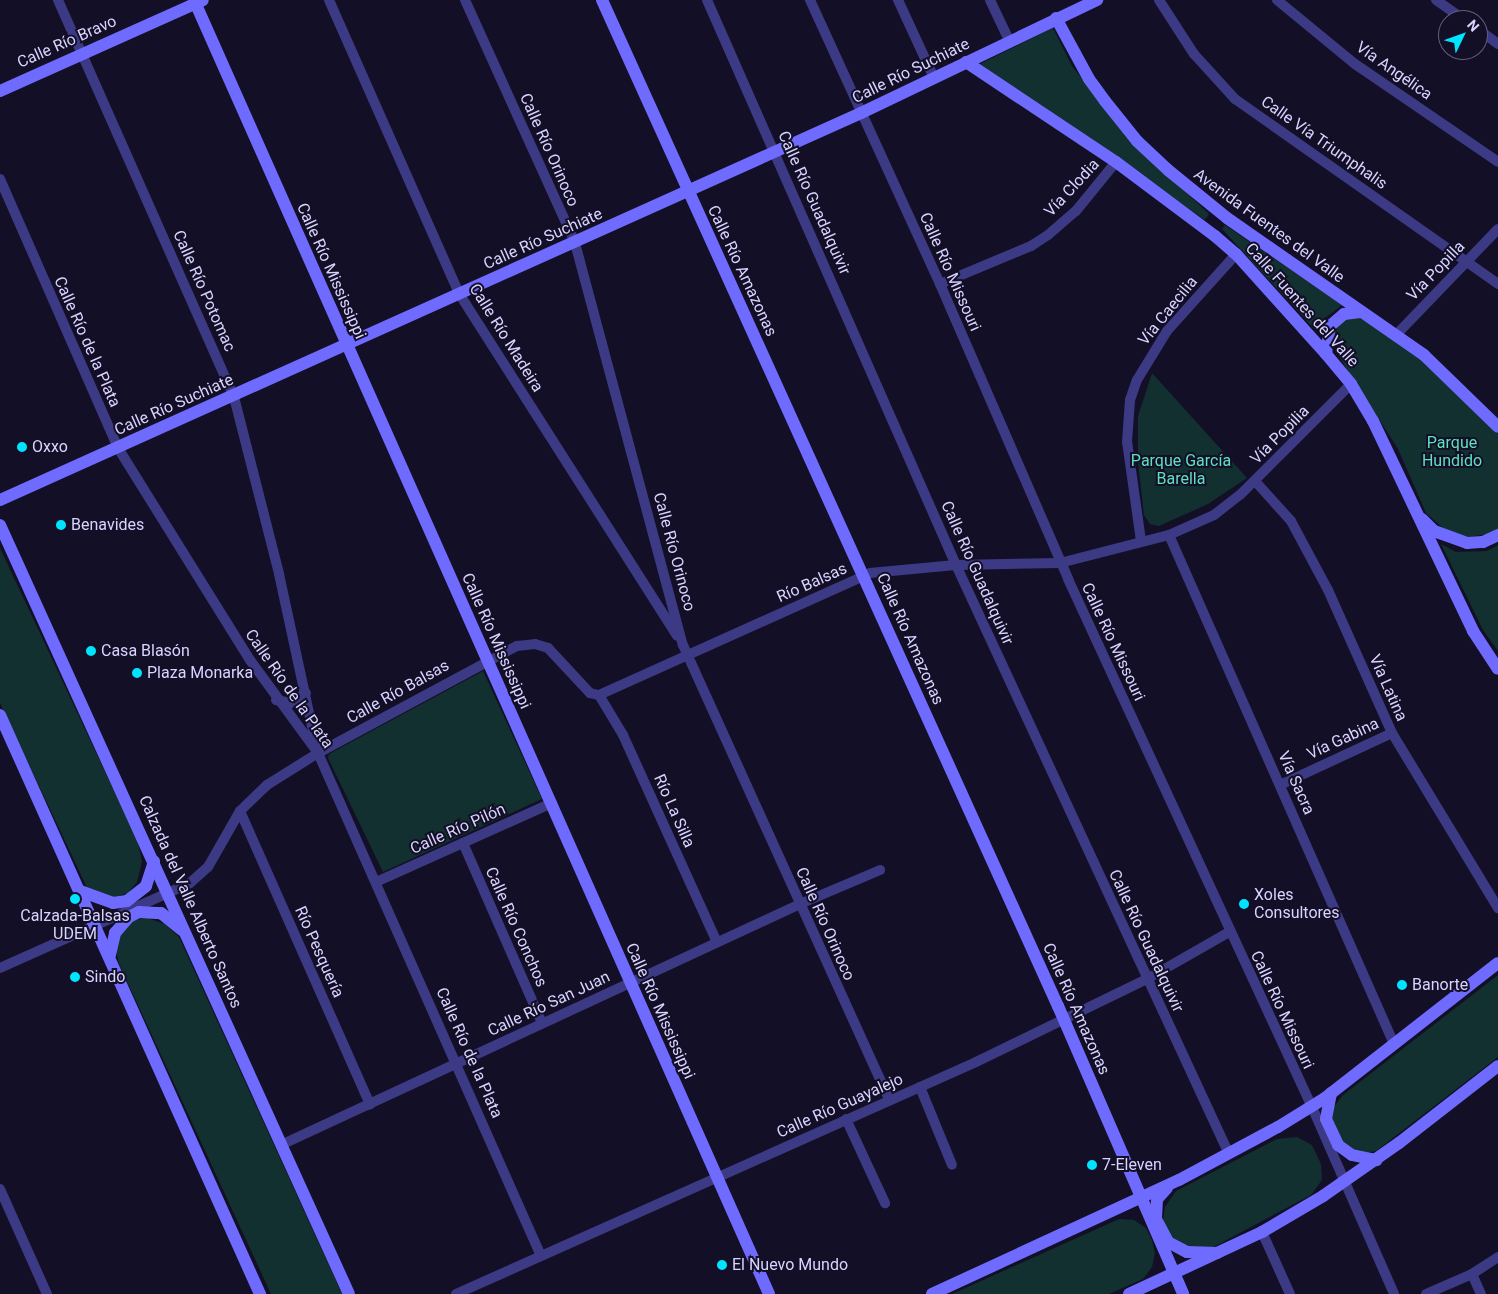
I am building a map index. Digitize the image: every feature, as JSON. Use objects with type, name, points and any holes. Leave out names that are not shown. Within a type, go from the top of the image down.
[{"type":"street","name":"Calle Río Potomac","points":[[58,0],[234,397],[306,692],[318,753]]},
{"type":"street","name":"Calle Río Madeira","points":[[329,0],[460,295],[685,650]]},
{"type":"street","name":"Calle Río Orinoco","points":[[465,0],[575,243],[685,650],[889,1100]]},
{"type":"street","name":"Calle Río Amazonas","points":[[602,0],[1064,1020],[1140,1199],[1183,1294]]},
{"type":"street","name":"Calle Río Guadalquivir","points":[[707,0],[776,152],[956,565],[1229,1154]]},
{"type":"street","name":"Calle Río Missouri","points":[[810,0],[940,284],[1060,563],[1229,932],[1312,1107],[1394,1294]]},
{"type":"street","points":[[898,0],[934,78]]},
{"type":"street","points":[[990,0],[1009,40]]},
{"type":"street","name":"Calle Río Suchiate","points":[[0,500],[234,397],[776,152],[934,78],[1009,40],[1097,0]]},
{"type":"street","name":"Calle Vía Triumphalis","points":[[1159,0],[1194,54],[1235,99],[1262,120],[1467,260],[1498,284]]},
{"type":"street","name":"Vía Angélica","points":[[1276,0],[1355,64],[1498,162]]},
{"type":"street","points":[[1436,0],[1450,10]]},
{"type":"street","name":"Calle Río Bravo","points":[[0,91],[198,1]]},
{"type":"street","name":"Calle Río Mississippi","points":[[198,1],[346,346],[552,803],[629,984],[769,1294]]},
{"type":"street","name":"Avenida Fuentes del Valle","points":[[1056,18],[1089,79],[1120,120],[1168,170],[1227,218],[1360,312],[1396,335],[1459,386],[1498,428]]},
{"type":"street","name":"Calle Fuentes del Valle","points":[[966,62],[1116,162],[1215,236],[1236,254],[1326,354],[1351,384],[1373,421],[1473,631],[1498,668]]},
{"type":"street","name":"Vía Clodia","points":[[940,284],[1031,246],[1048,235],[1076,211],[1116,162]]},
{"type":"street","name":"Calle Río de la Plata","points":[[0,178],[118,448],[276,700],[318,753],[541,1256]]},
{"type":"street","points":[[1215,236],[1217,223],[1227,218]]},
{"type":"street","name":"Vía Popilla","points":[[1396,335],[1498,229]]},
{"type":"street","name":"Vía Caecilia","points":[[1141,541],[1127,442],[1130,400],[1137,380],[1168,331],[1236,254]]},
{"type":"street","points":[[1326,354],[1330,326],[1344,314],[1360,312]]},
{"type":"street","name":"Vía Popilia","points":[[1060,563],[1169,535],[1214,515],[1255,480],[1351,384]]},
{"type":"street","name":"Vía Latina","points":[[1255,480],[1291,521],[1328,590],[1392,733],[1498,908]]},
{"type":"street","points":[[1419,516],[1434,530],[1467,543],[1483,542],[1498,535]]},
{"type":"street","name":"Calzada del Valle Alberto Santos","points":[[1,529],[283,1144],[349,1294]]},
{"type":"street","name":"Vía Sacra","points":[[1169,535],[1394,1044]]},
{"type":"street","name":"Río Balsas","points":[[596,695],[685,650],[864,576],[956,565],[1060,563]]},
{"type":"street","name":"Calle Río Balsas","points":[[0,968],[190,883],[208,867],[240,811],[267,785],[318,753],[517,646],[535,644],[548,648],[596,695]]},
{"type":"street","points":[[276,700],[291,703],[306,692]]},
{"type":"street","name":"Río La Silla","points":[[596,695],[623,735],[717,942]]},
{"type":"street","points":[[0,715],[260,1294]]},
{"type":"street","name":"Vía Gabina","points":[[1280,784],[1392,733]]},
{"type":"street","name":"Calle Río Pilón","points":[[376,882],[552,803]]},
{"type":"street","name":"Río Pesquería","points":[[240,811],[370,1105]]},
{"type":"street","name":"Calle Río Conchos","points":[[463,843],[542,1022]]},
{"type":"street","points":[[80,891],[113,903],[126,901],[146,886],[154,861]]},
{"type":"street","name":"Calle Río San Juan","points":[[283,1144],[370,1105],[542,1022],[629,984],[800,904],[880,870]]},
{"type":"street","points":[[110,959],[110,944],[114,933],[122,923],[140,912],[161,913],[187,935]]},
{"type":"street","name":"Calle Río Guayalejo","points":[[456,1294],[920,1087],[1064,1020],[1147,979],[1229,932]]},
{"type":"street","points":[[932,1294],[1179,1180],[1312,1107],[1498,963]]},
{"type":"street","points":[[1130,1294],[1174,1275],[1262,1232],[1344,1182],[1376,1160],[1498,1066]]},
{"type":"street","points":[[920,1087],[952,1164]]},
{"type":"street","points":[[1331,1092],[1326,1119],[1338,1145],[1355,1156],[1376,1160]]},
{"type":"street","points":[[846,1119],[885,1203]]},
{"type":"street","points":[[1179,1180],[1157,1199],[1156,1220],[1159,1229],[1178,1249],[1218,1253]]},
{"type":"street","points":[[0,1189],[47,1294]]},
{"type":"street","points":[[1262,1232],[1290,1294]]},
{"type":"street","points":[[1426,1294],[1472,1274],[1498,1257]]},
{"type":"street","points":[[1472,1274],[1480,1294]]},
{"type":"green space","points":[[1053,28],[1072,66],[1129,138],[1209,214],[1205,220],[980,64]]},
{"type":"green space","points":[[1225,225],[1342,305],[1320,322],[1316,331],[1222,229]]},
{"type":"green space","name":"Parque Hundido","points":[[1347,317],[1362,318],[1422,357],[1498,434],[1498,529],[1493,533],[1469,537],[1444,529],[1426,513],[1398,449],[1336,352],[1333,333]]},
{"type":"green space","name":"Parque García Barella","points":[[1152,373],[1247,478],[1208,504],[1159,526],[1150,524],[1144,515],[1138,462],[1138,416]]},
{"type":"green space","points":[[1441,544],[1456,552],[1487,551],[1498,545],[1498,651],[1483,630]]},
{"type":"green space","points":[[0,548],[138,842],[142,862],[137,882],[128,893],[108,899],[89,892],[0,703]]},
{"type":"green space","points":[[483,671],[542,799],[383,872],[328,758],[329,754]]},
{"type":"green space","points":[[147,918],[165,924],[179,937],[342,1294],[271,1294],[119,964],[115,945],[123,929],[132,920]]},
{"type":"green space","points":[[1498,975],[1498,1057],[1376,1151],[1358,1154],[1343,1147],[1330,1123],[1333,1108],[1343,1095]]},
{"type":"green space","points":[[1297,1137],[1312,1145],[1321,1164],[1322,1180],[1311,1195],[1206,1251],[1194,1251],[1169,1235],[1163,1220],[1165,1207],[1176,1191],[1277,1139]]},
{"type":"green space","points":[[1119,1219],[1134,1220],[1146,1228],[1152,1240],[1155,1253],[1152,1267],[1143,1279],[1109,1294],[952,1294]]},
{"type":"place","name":"Oxxo","points":[[22,447]]},
{"type":"place","name":"Benavides","points":[[61,525]]},
{"type":"place","name":"Casa Blasón","points":[[91,651]]},
{"type":"place","name":"Plaza Monarka","points":[[137,673]]},
{"type":"place","name":"Calzada-Balsas UDEM","points":[[75,899]]},
{"type":"place","name":"Xoles Consultores","points":[[1244,904]]},
{"type":"place","name":"Sindo","points":[[75,977]]},
{"type":"place","name":"Banorte","points":[[1402,985]]},
{"type":"place","name":"7-Eleven","points":[[1092,1165]]},
{"type":"place","name":"El Nuevo Mundo","points":[[722,1265]]}]
